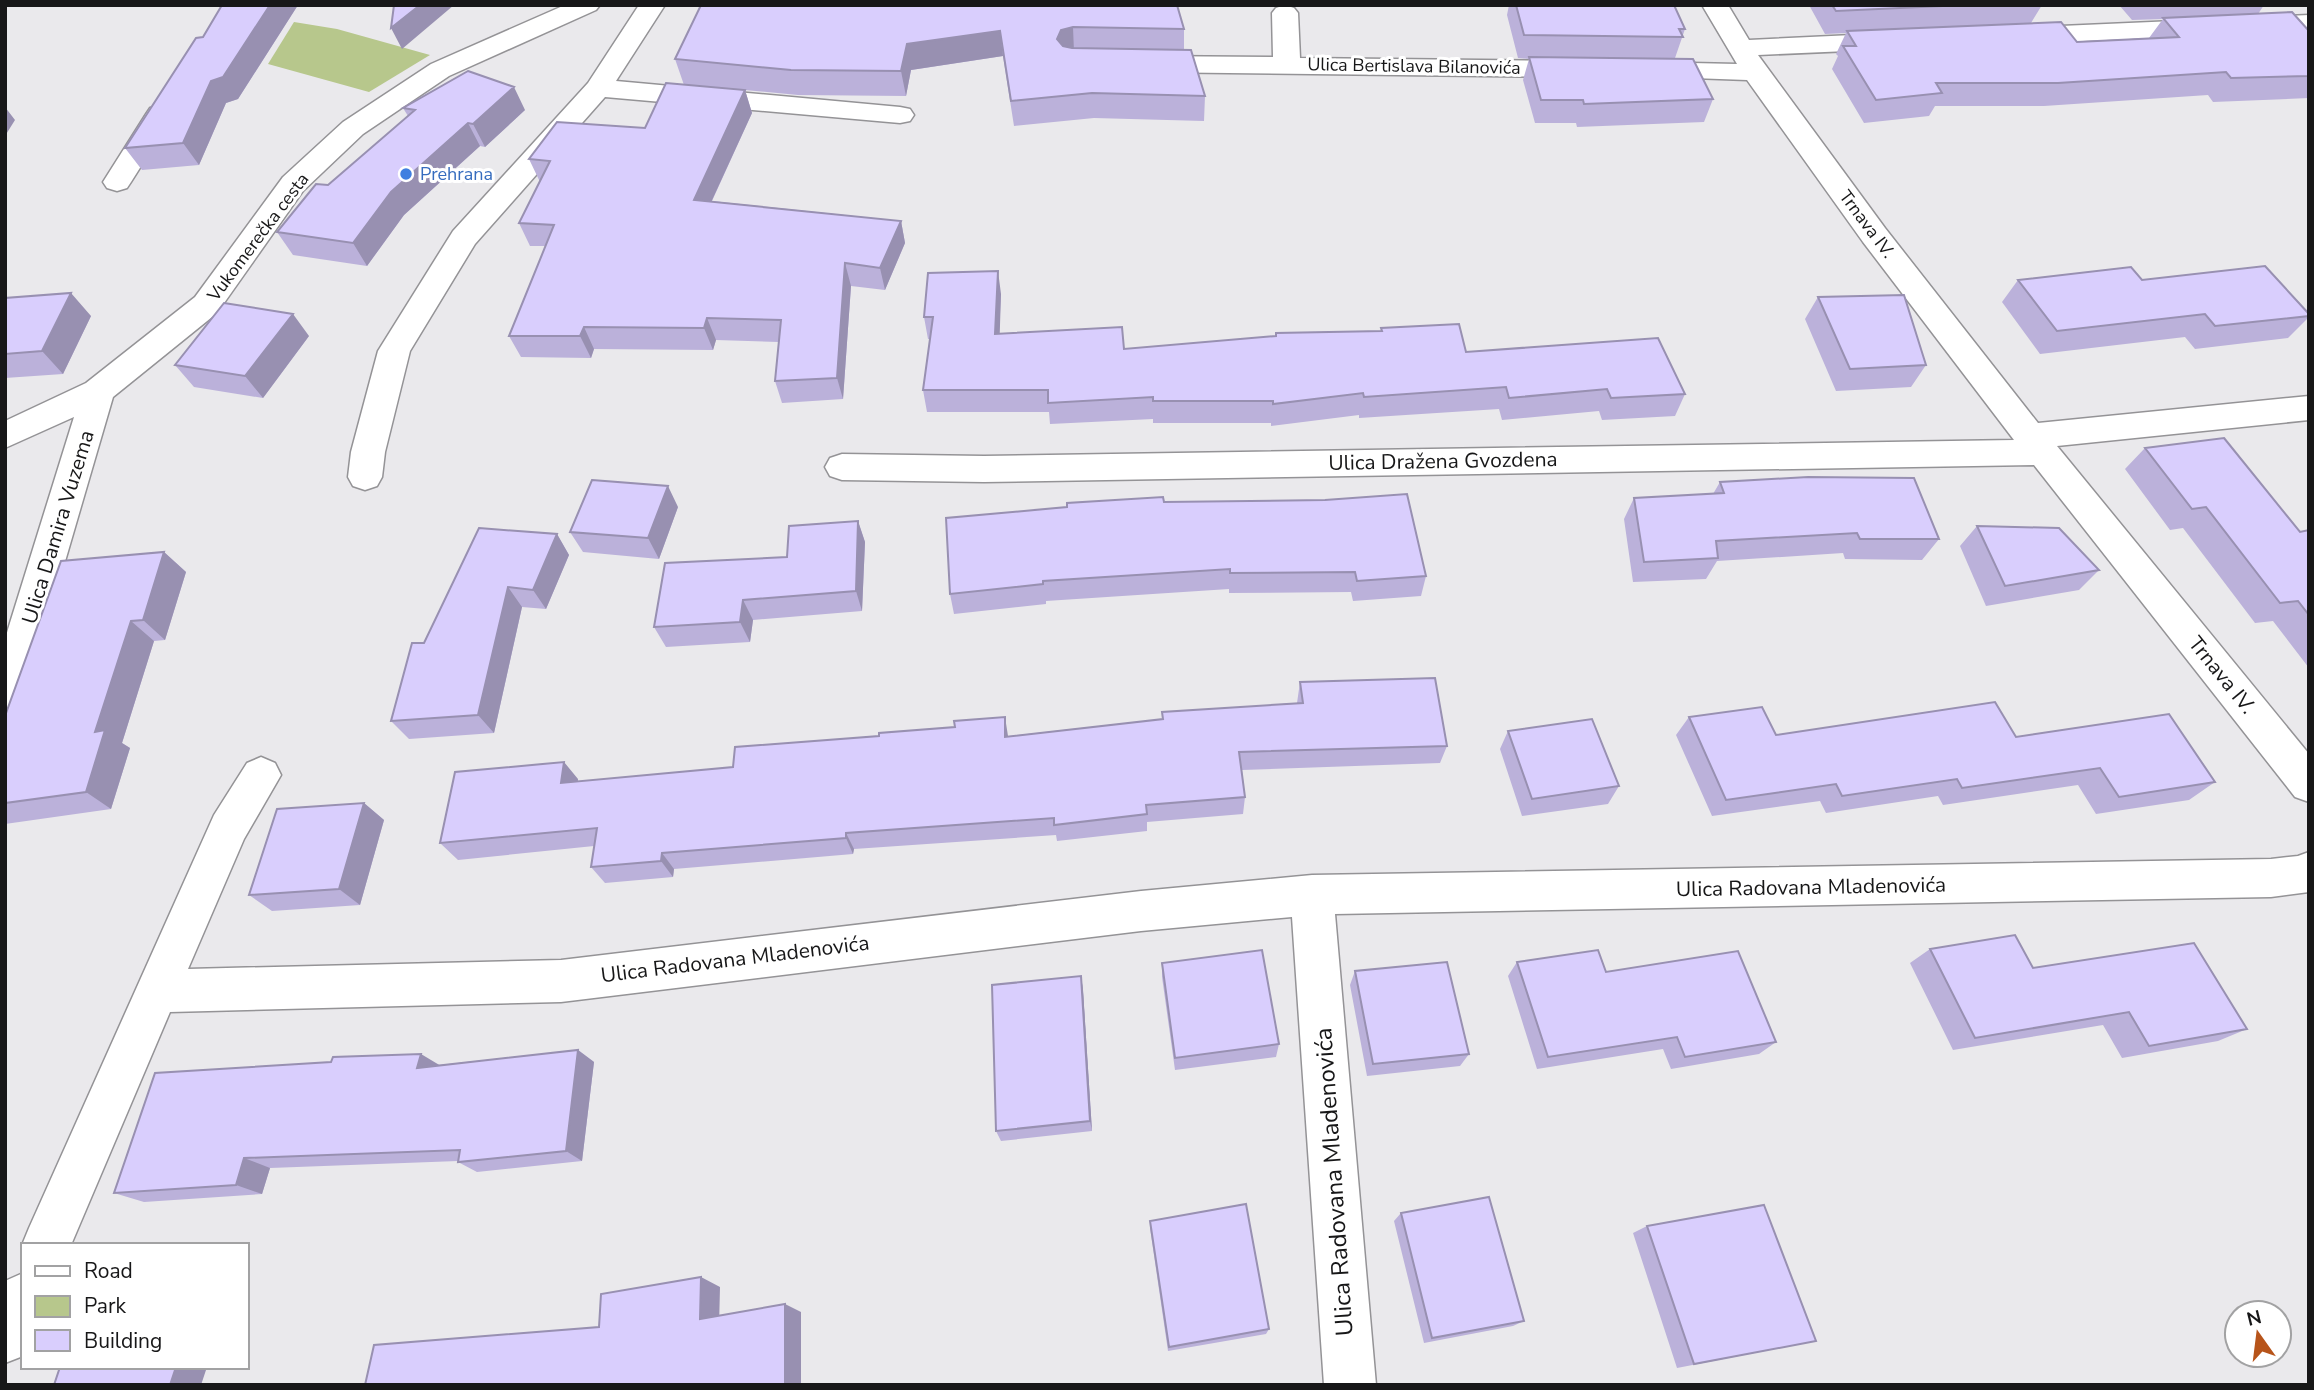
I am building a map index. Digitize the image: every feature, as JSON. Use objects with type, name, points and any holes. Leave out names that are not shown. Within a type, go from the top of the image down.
[{"type":"street","name":"Vukomerečka cesta","points":[[5,436],[98,391],[206,305],[293,184],[352,128],[440,70],[587,5]]},
{"type":"street","points":[[365,477],[368,452],[394,351],[464,238],[598,88],[652,5]]},
{"type":"street","name":"Trnava IV.","points":[[1715,5],[1747,60],[1874,235],[2309,784]]},
{"type":"street","points":[[1285,13],[1287,65]]},
{"type":"street","points":[[1990,37],[2309,23]]},
{"type":"street","name":"Ulica Bertislava Bilanovića","points":[[1114,64],[1612,69],[1747,60],[1920,40]]},
{"type":"street","points":[[598,88],[900,115]]},
{"type":"street","points":[[117,182],[173,93]]},
{"type":"street","name":"Ulica Damira Vuzema","points":[[5,702],[98,391]]},
{"type":"street","points":[[2037,444],[2309,408]]},
{"type":"street","name":"Ulica Dražena Gvozdena","points":[[842,467],[984,469],[2037,444]]},
{"type":"street","points":[[47,1243],[228,828],[261,775]]},
{"type":"street","name":"Ulica Radovana Mladenovića","points":[[157,991],[561,981],[1113,914],[1312,895],[2258,879],[2302,875],[2309,871]]},
{"type":"street","name":"Ulica Radovana Mladenovića","points":[[1312,895],[1350,1385]]},
{"type":"street","points":[[5,1338],[21,1302]]},
{"type":"green space","points":[[294,22],[337,29],[430,55],[369,92],[268,64]]},
{"type":"building","points":[[222,5],[270,5],[223,77],[211,81],[183,143],[125,148],[196,38],[203,37]]},
{"type":"building","points":[[394,5],[420,5],[391,28]]},
{"type":"building","points":[[701,5],[1177,5],[1184,29],[1073,27],[1061,30],[1057,39],[1063,46],[1072,48],[1191,50],[1205,96],[1092,93],[1011,101],[1000,31],[907,44],[901,71],[791,70],[675,59]]},
{"type":"building","points":[[1516,5],[1674,5],[1685,29],[1679,29],[1683,37],[1524,35]]},
{"type":"building","points":[[1832,5],[1964,5],[1836,11]]},
{"type":"building","points":[[2292,12],[2309,31],[2309,76],[2231,78],[2226,72],[2058,83],[1936,83],[1942,93],[1876,100],[1843,46],[1856,46],[1847,31],[2061,22],[2077,42],[2179,37],[2163,18]]},
{"type":"building","points":[[1529,57],[1693,59],[1713,99],[1584,104],[1583,100],[1541,100]]},
{"type":"building","points":[[468,71],[514,87],[473,124],[468,123],[391,192],[353,243],[277,232],[316,184],[328,185],[415,110],[403,108]]},
{"type":"building","points":[[666,83],[745,90],[694,200],[901,221],[880,268],[845,263],[837,378],[775,381],[781,320],[707,318],[704,328],[584,327],[580,336],[509,336],[554,225],[519,223],[550,161],[529,159],[557,122],[645,128]]},
{"type":"building","points":[[2265,266],[2309,316],[2215,326],[2205,314],[2057,331],[2018,280],[2131,267],[2142,280]]},
{"type":"building","points":[[998,271],[995,334],[1122,327],[1124,349],[1276,336],[1276,333],[1382,331],[1381,328],[1459,324],[1466,352],[1658,338],[1685,394],[1611,398],[1607,389],[1509,398],[1506,387],[1364,397],[1363,393],[1273,404],[1273,401],[1153,401],[1153,397],[1048,403],[1048,390],[923,390],[933,317],[924,317],[928,273]]},
{"type":"building","points":[[71,293],[42,351],[5,354],[5,298]]},
{"type":"building","points":[[1904,295],[1926,365],[1850,369],[1818,297]]},
{"type":"building","points":[[224,303],[293,314],[245,376],[175,365]]},
{"type":"building","points":[[2224,438],[2300,532],[2309,530],[2309,615],[2298,601],[2280,603],[2206,507],[2192,509],[2145,448]]},
{"type":"building","points":[[1808,477],[1914,478],[1939,539],[1860,539],[1857,533],[1716,541],[1718,558],[1644,562],[1634,498],[1724,493],[1720,482]]},
{"type":"building","points":[[592,480],[668,486],[648,538],[570,532]]},
{"type":"building","points":[[1407,494],[1426,576],[1357,581],[1355,572],[1230,573],[1230,569],[1043,581],[1043,584],[950,594],[946,518],[1067,507],[1067,503],[1163,497],[1164,502],[1325,500]]},
{"type":"building","points":[[858,521],[856,591],[743,600],[740,622],[654,627],[665,563],[787,557],[789,526]]},
{"type":"building","points":[[1977,526],[2059,528],[2099,570],[2005,586]]},
{"type":"building","points":[[479,528],[557,534],[533,590],[508,587],[478,715],[391,721],[412,643],[424,643]]},
{"type":"building","points":[[164,552],[143,620],[131,621],[95,732],[105,730],[86,792],[5,803],[5,716],[61,561]]},
{"type":"building","points":[[1435,678],[1447,746],[1239,752],[1245,797],[1146,805],[1147,814],[1054,825],[1054,818],[846,833],[846,838],[662,853],[661,861],[591,867],[597,828],[440,843],[455,772],[564,762],[561,783],[733,767],[735,747],[879,736],[879,733],[955,727],[954,721],[1005,717],[1005,737],[1163,719],[1162,712],[1303,703],[1300,682]]},
{"type":"building","points":[[1995,702],[2016,737],[2169,714],[2215,782],[2119,797],[2100,768],[1962,788],[1957,779],[1842,796],[1836,784],[1726,800],[1689,717],[1762,707],[1776,735]]},
{"type":"building","points":[[1592,719],[1619,786],[1532,799],[1508,731]]},
{"type":"building","points":[[364,803],[339,889],[249,895],[277,809]]},
{"type":"building","points":[[2015,935],[2033,968],[2194,943],[2247,1029],[2149,1046],[2129,1012],[1975,1038],[1930,949]]},
{"type":"building","points":[[1262,950],[1279,1044],[1175,1058],[1162,963]]},
{"type":"building","points":[[1598,950],[1606,972],[1738,951],[1776,1042],[1685,1057],[1677,1037],[1548,1057],[1517,962]]},
{"type":"building","points":[[1447,962],[1469,1054],[1373,1064],[1355,971]]},
{"type":"building","points":[[1081,976],[1090,1121],[996,1131],[992,985]]},
{"type":"building","points":[[578,1050],[566,1151],[458,1162],[460,1150],[244,1158],[236,1185],[114,1193],[155,1073],[331,1062],[333,1057],[421,1054],[417,1068]]},
{"type":"building","points":[[1489,1197],[1524,1321],[1432,1338],[1401,1213]]},
{"type":"building","points":[[1246,1204],[1269,1329],[1169,1347],[1150,1221]]},
{"type":"building","points":[[1764,1205],[1816,1341],[1694,1364],[1647,1226]]},
{"type":"building","points":[[701,1277],[700,1319],[785,1304],[785,1385],[365,1385],[374,1345],[599,1327],[601,1294]]},
{"type":"building","points":[[59,1369],[175,1369],[170,1385],[54,1385]]},
{"type":"place","name":"Prehrana","points":[[406,174]]}]
